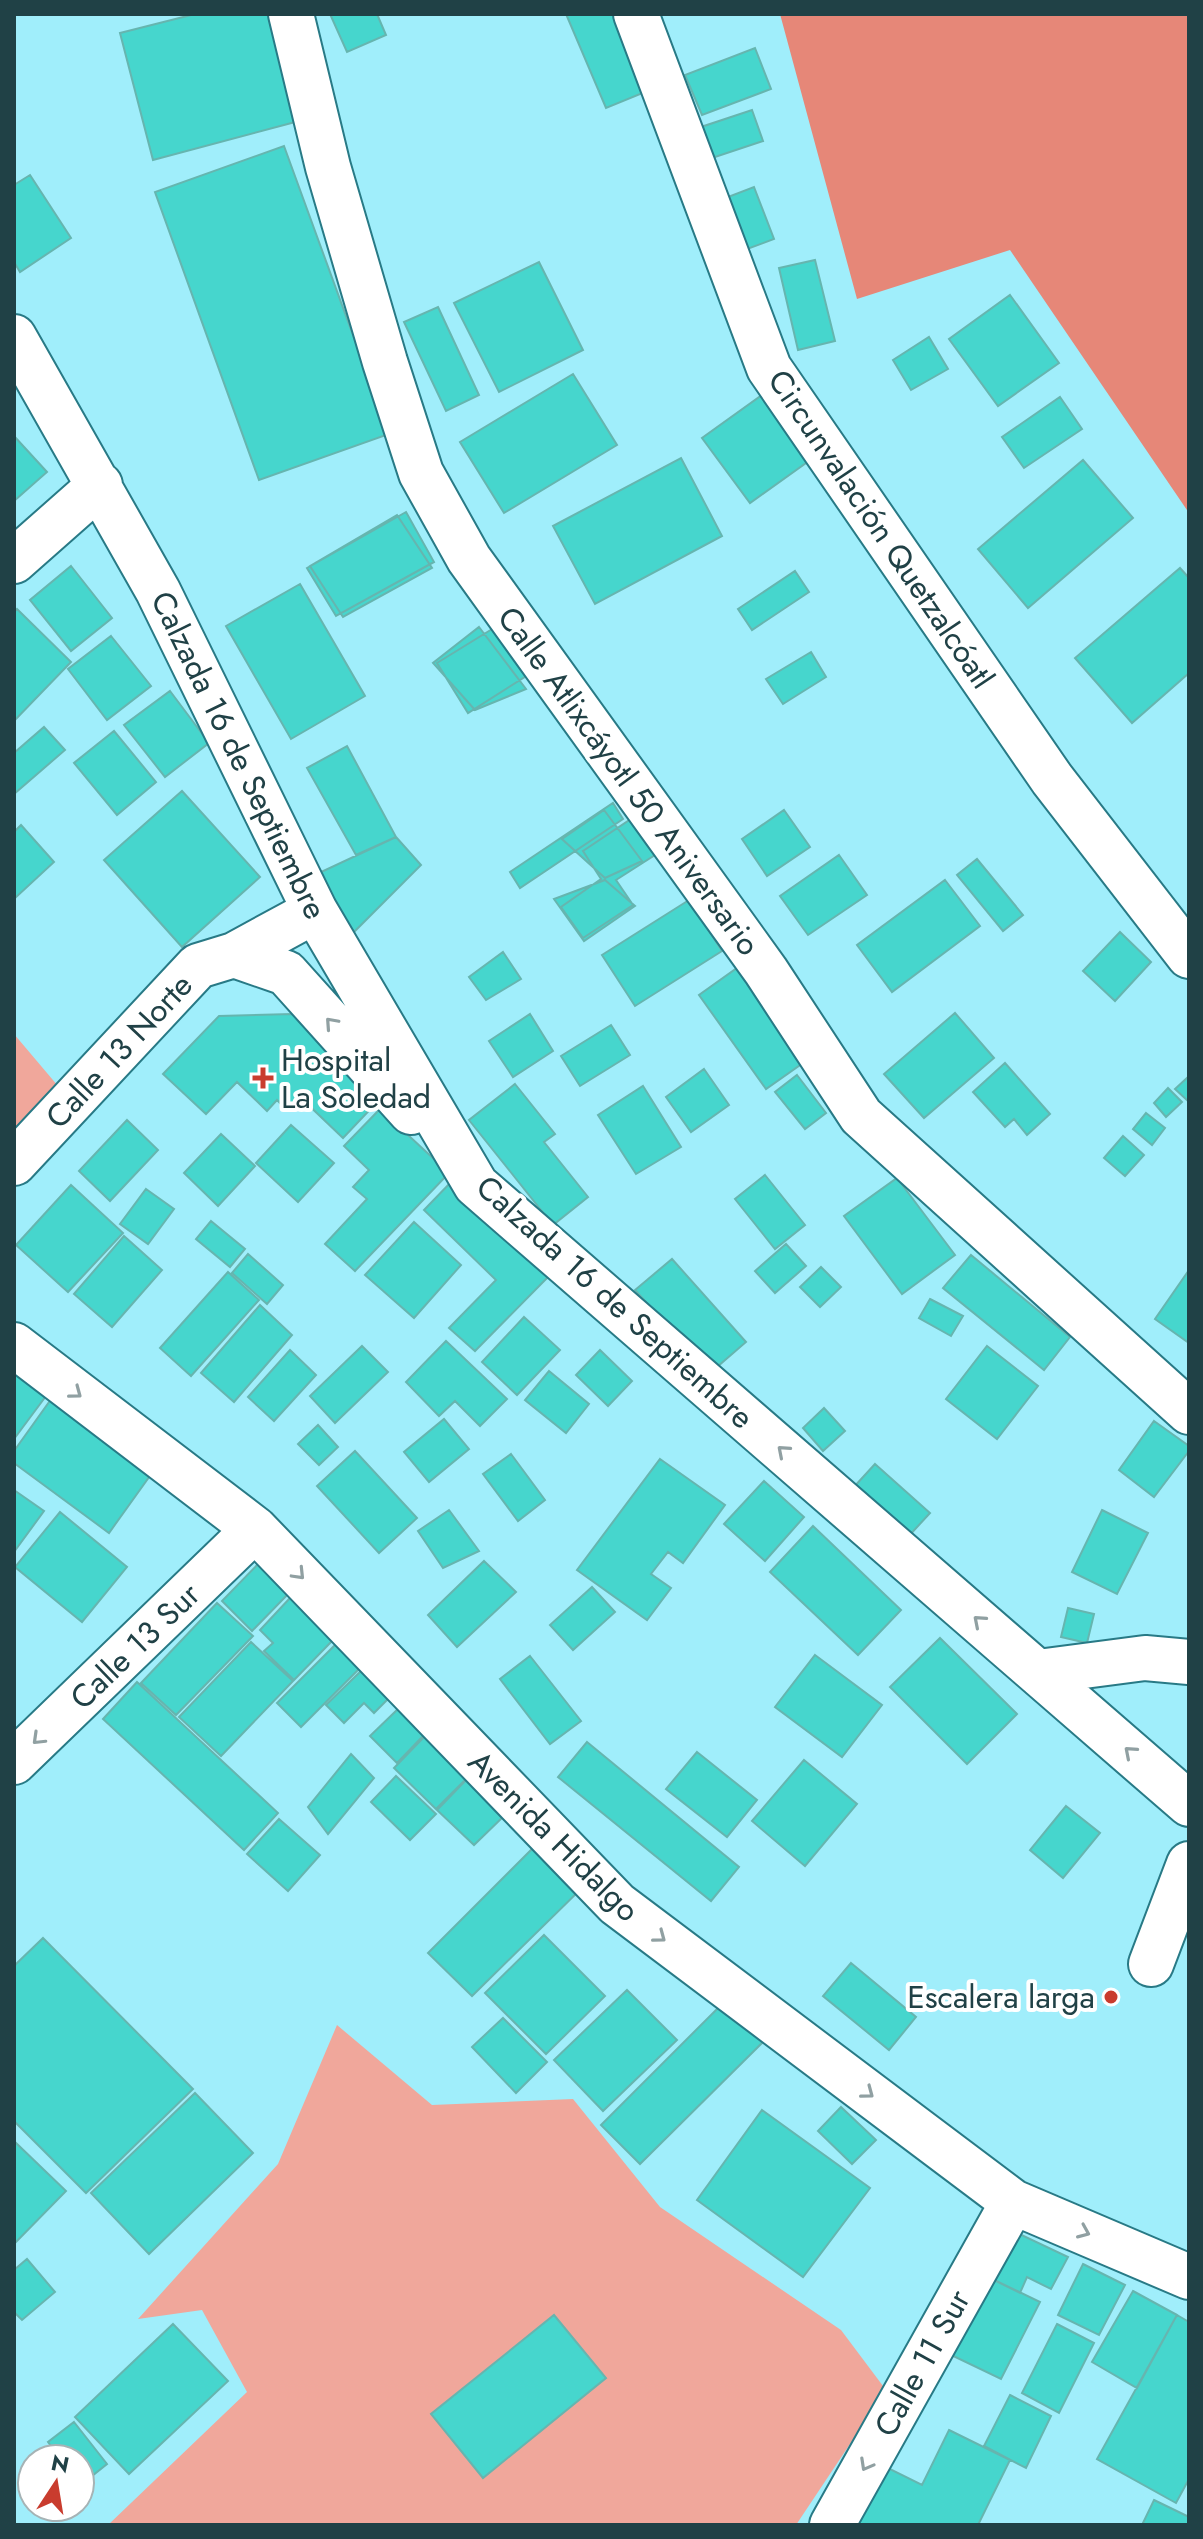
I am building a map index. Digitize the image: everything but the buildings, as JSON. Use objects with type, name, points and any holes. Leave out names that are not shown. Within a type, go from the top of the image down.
[{"type":"street","name":"Calle Atlixcáyotl 50 Aniversario","points":[[291,14],[328,167],[389,376],[421,473],[469,559],[766,971],[861,1116],[1189,1412]]},
{"type":"street","name":"Circunvalación Quetzalcóatl","points":[[636,14],[769,368],[1052,779],[1189,956]]},
{"type":"street","name":"Calzada 16 de Septiembre","points":[[14,337],[158,591],[315,911],[476,1185],[1189,1804]]},
{"type":"street","points":[[14,561],[100,485]]},
{"type":"street","name":"Calle 13 Norte","points":[[14,1163],[198,966],[234,955],[315,911]]},
{"type":"street","points":[[234,955],[286,973],[476,1185]]},
{"type":"street","name":"Avenida Hidalgo","points":[[14,1345],[255,1529],[617,1904],[1013,2202],[1189,2277]]},
{"type":"street","name":"Calle 13 Sur","points":[[14,1762],[255,1529]]},
{"type":"street","points":[[1038,1672],[1145,1658],[1189,1662]]},
{"type":"street","points":[[1151,1964],[1189,1864]]},
{"type":"street","name":"Calle 11 Sur","points":[[832,2525],[1013,2202]]},
{"type":"shaded area","points":[[780,14],[1189,14],[1189,513],[1010,250],[857,299]]},
{"type":"shaded area","points":[[14,1034],[58,1086],[14,1129]]},
{"type":"shaded area","points":[[337,2025],[432,2105],[573,2099],[660,2207],[841,2330],[886,2390],[796,2525],[108,2525],[247,2392],[202,2310],[138,2319],[278,2164]]},
{"type":"place","name":"Hospital La Soledad","points":[[263,1078]]},
{"type":"place","name":"Escalera larga","points":[[1111,1997]]}]
